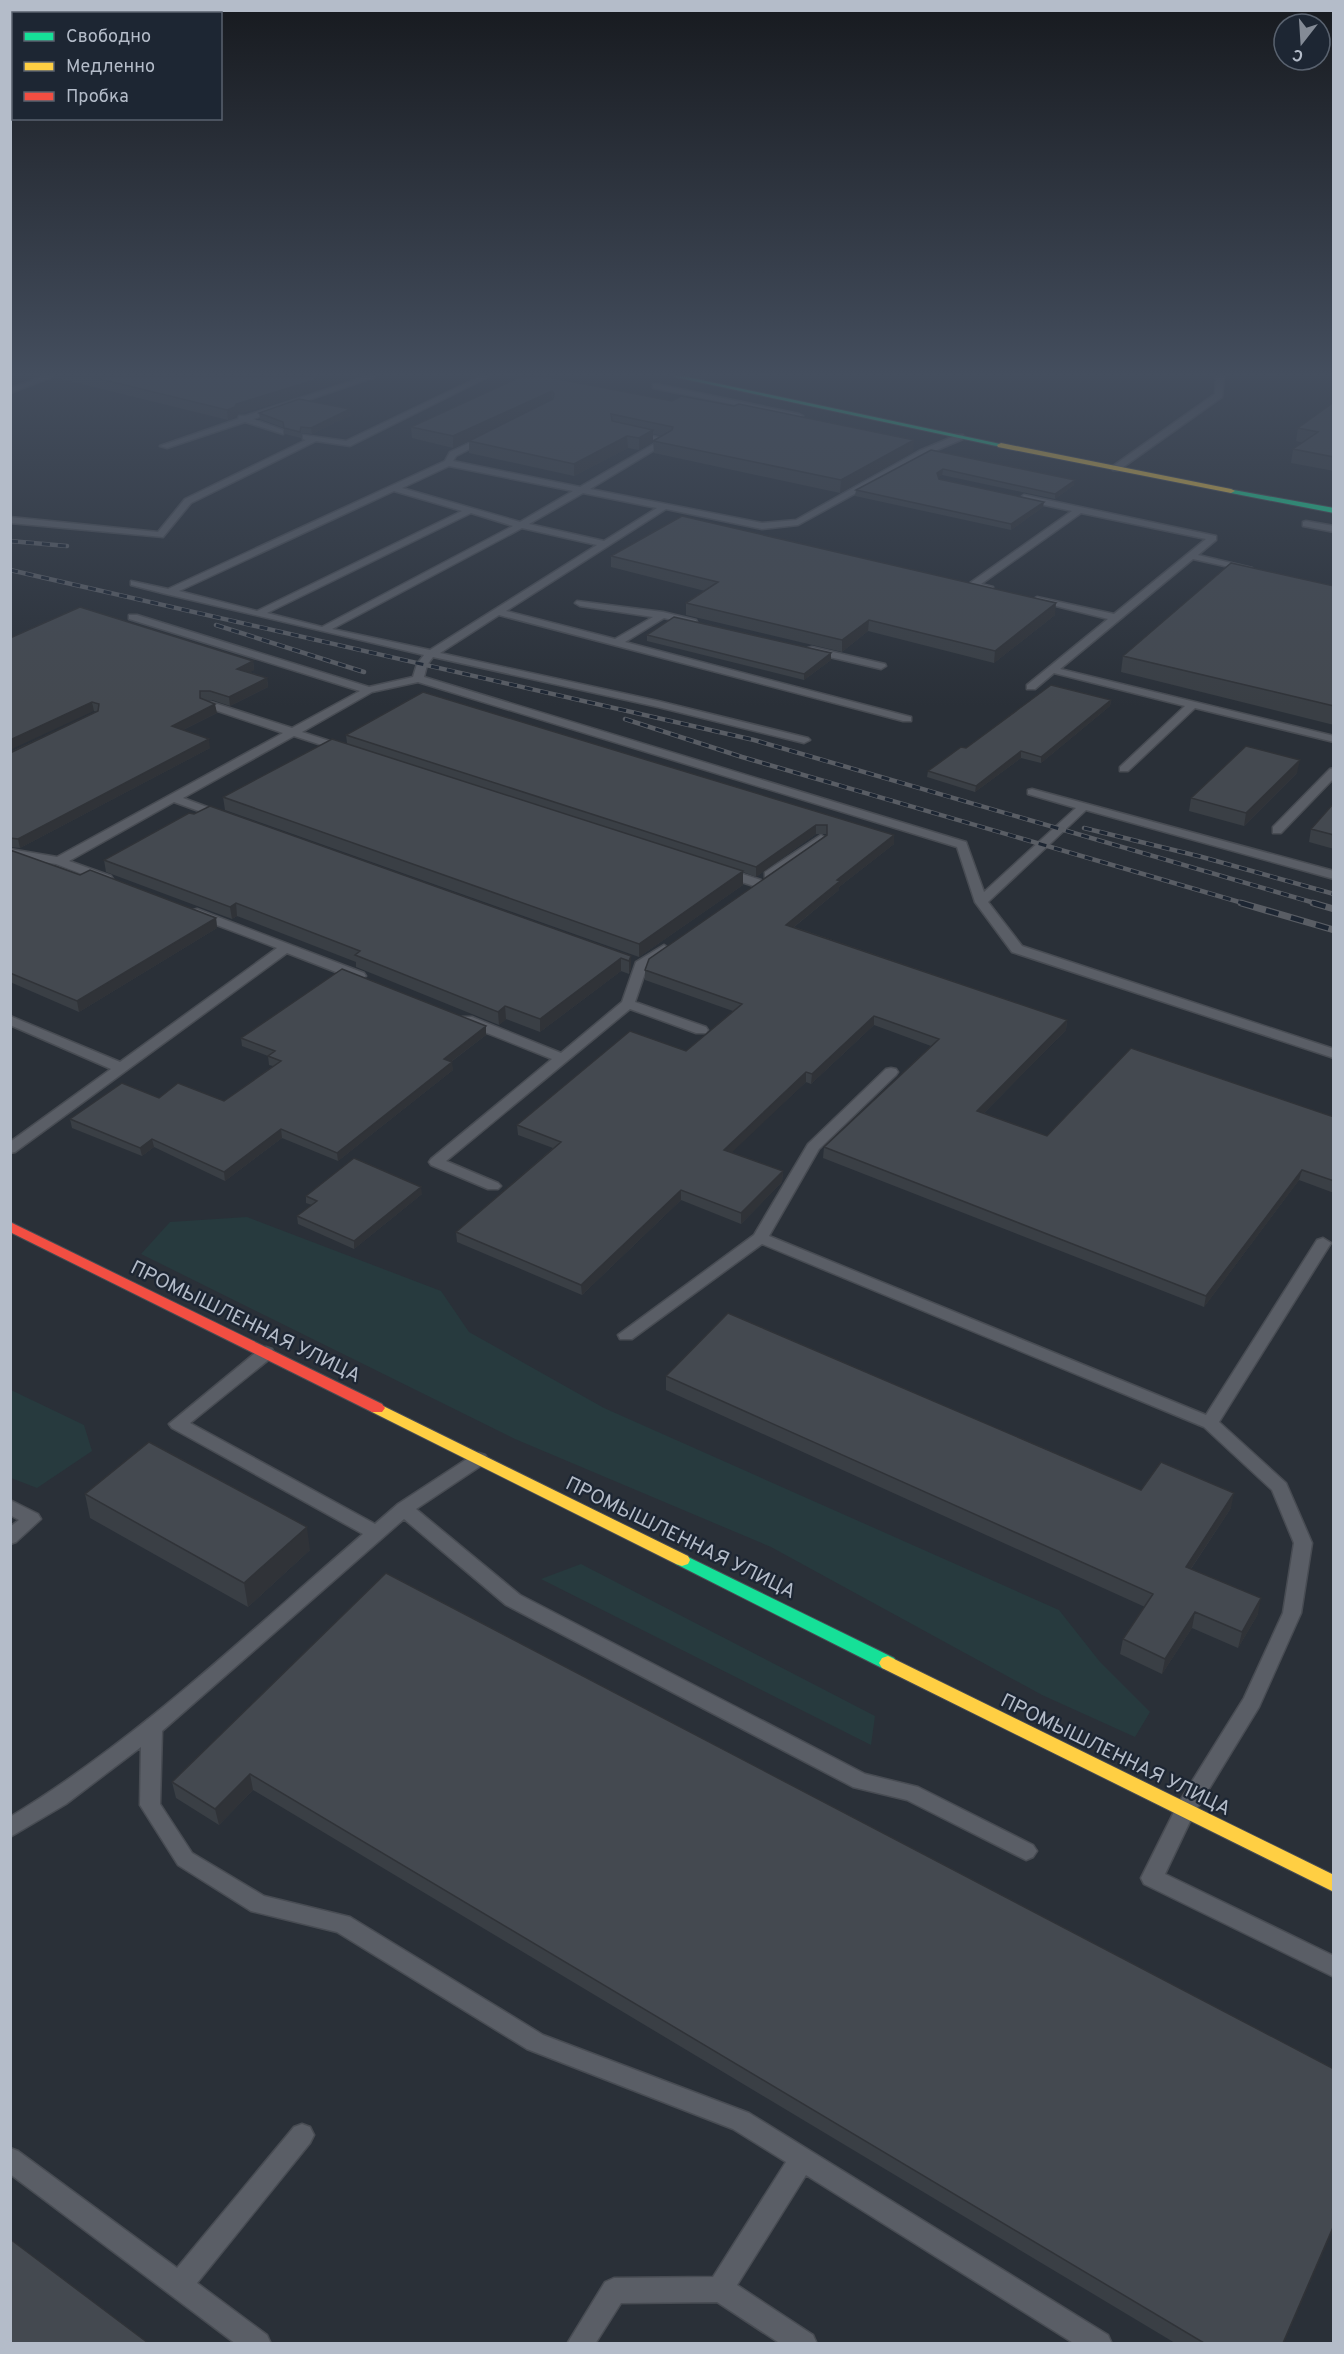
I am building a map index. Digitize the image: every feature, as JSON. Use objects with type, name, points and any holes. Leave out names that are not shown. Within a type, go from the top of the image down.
[{"type":"street","points":[[1212,487],[1334,511]]},
{"type":"street","name":"ПРОМЫШЛЕННАЯ УЛИЦА","points":[[10,1226],[1334,1884]]},
{"type":"lane","points":[[10,520],[160,535],[188,501],[216,487]]},
{"type":"lane","points":[[563,487],[762,526],[798,522],[861,487]]},
{"type":"lane","points":[[323,630],[521,525],[584,487]]},
{"type":"lane","points":[[169,592],[393,488],[521,525],[605,544]]},
{"type":"lane","points":[[1010,495],[1214,538],[1031,687]]},
{"type":"lane","points":[[418,679],[422,664],[431,654],[664,507]]},
{"type":"lane","points":[[258,614],[471,510]]},
{"type":"lane","points":[[995,590],[973,585],[1079,510]]},
{"type":"lane","points":[[1306,524],[1334,529]]},
{"type":"lane","points":[[1192,556],[1257,571]]},
{"type":"lane","points":[[134,583],[323,630],[658,704],[804,740]]},
{"type":"lane","points":[[1028,598],[1116,618]]},
{"type":"lane","points":[[580,603],[663,615],[709,626]]},
{"type":"lane","points":[[498,612],[907,719]]},
{"type":"lane","points":[[616,643],[663,615]]},
{"type":"lane","points":[[133,617],[369,690]]},
{"type":"lane","points":[[801,647],[881,666]]},
{"type":"lane","points":[[1053,670],[1334,739]]},
{"type":"lane","points":[[59,861],[369,690],[418,679],[962,845],[981,902],[1017,949],[1334,1054]]},
{"type":"lane","points":[[207,705],[349,751]]},
{"type":"lane","points":[[1124,769],[1192,705]]},
{"type":"lane","points":[[1277,830],[1334,771]]},
{"type":"lane","points":[[1032,792],[1334,875]]},
{"type":"lane","points":[[173,798],[239,822]]},
{"type":"lane","points":[[981,902],[1084,806]]},
{"type":"lane","points":[[712,868],[753,887],[821,839]]},
{"type":"lane","points":[[10,853],[59,861],[124,885]]},
{"type":"lane","points":[[189,910],[287,946],[375,982]]},
{"type":"lane","points":[[493,1186],[436,1162],[628,1004],[635,964],[680,938]]},
{"type":"lane","points":[[10,1149],[287,946]]},
{"type":"lane","points":[[628,1004],[701,1030]]},
{"type":"lane","points":[[452,1014],[562,1058]]},
{"type":"lane","points":[[10,1020],[121,1068]]},
{"type":"lane","points":[[626,1335],[760,1238],[813,1147],[891,1072]]},
{"type":"lane","points":[[760,1238],[1210,1423],[1280,1487],[1303,1543],[1292,1613],[1252,1701],[1185,1810],[1152,1878],[1334,1967]]},
{"type":"lane","points":[[1210,1423],[1323,1243]]},
{"type":"lane","points":[[266,1353],[178,1424],[376,1533]]},
{"type":"lane","points":[[10,1828],[59,1798],[152,1728],[404,1509],[479,1459]]},
{"type":"lane","points":[[10,1506],[32,1519],[10,1537]]},
{"type":"lane","points":[[404,1509],[513,1600],[860,1781],[911,1793],[1026,1851]]},
{"type":"lane","points":[[152,1728],[150,1805],[184,1859],[259,1904],[342,1924],[535,2042],[741,2121],[1099,2343]]},
{"type":"lane","points":[[179,2285],[302,2135]]},
{"type":"lane","points":[[720,2289],[802,2158]]},
{"type":"lane","points":[[11,2161],[258,2343]]},
{"type":"lane","points":[[579,2343],[614,2291],[720,2289],[804,2343]]},
{"type":"green space","points":[[247,1217],[441,1291],[469,1332],[604,1408],[1059,1610],[1100,1662],[1150,1712],[1135,1737],[1042,1695],[771,1547],[515,1439],[141,1254],[170,1222]]},
{"type":"green space","points":[[11,1390],[84,1425],[92,1451],[37,1488],[11,1478]]},
{"type":"green space","points":[[581,1564],[875,1716],[871,1745],[541,1579]]},
{"type":"building","points":[[862,487],[975,487],[1044,502],[1011,524],[856,490]]},
{"type":"building","points":[[1023,487],[1065,487],[1055,494]]},
{"type":"building","points":[[682,516],[1056,603],[995,651],[869,620],[842,640],[686,603],[718,582],[611,556]]},
{"type":"building","points":[[1231,563],[1334,586],[1334,706],[1123,656]]},
{"type":"building","points":[[80,607],[253,661],[237,669],[267,678],[229,697],[210,691],[200,691],[200,698],[215,704],[172,726],[209,739],[18,839],[10,838],[10,753],[98,711],[99,704],[92,702],[10,740],[10,638]]},
{"type":"building","points":[[674,617],[831,653],[804,674],[647,635]]},
{"type":"building","points":[[1051,685],[1111,700],[1041,757],[1021,751],[976,786],[928,771],[961,747],[966,748]]},
{"type":"building","points":[[423,692],[894,835],[837,880],[840,881],[786,925],[1067,1020],[977,1111],[1047,1136],[1131,1048],[1334,1117],[1334,1181],[1302,1170],[1206,1296],[824,1147],[939,1039],[874,1016],[812,1074],[806,1072],[724,1150],[783,1171],[741,1213],[681,1190],[581,1285],[456,1232],[561,1142],[517,1125],[630,1031],[686,1051],[742,1004],[645,970],[649,959],[827,835],[827,825],[816,825],[756,867],[346,735]]},
{"type":"building","points":[[332,739],[743,871],[639,944],[223,797]]},
{"type":"building","points":[[1246,746],[1300,760],[1246,813],[1191,798]]},
{"type":"building","points":[[1334,803],[1334,835],[1311,829]]},
{"type":"building","points":[[210,806],[631,956],[629,961],[621,958],[540,1019],[505,1006],[498,1012],[355,955],[360,951],[236,903],[230,907],[104,860],[189,813],[194,814]]},
{"type":"building","points":[[10,850],[80,875],[90,870],[216,918],[77,1001],[10,973]]},
{"type":"building","points":[[342,969],[486,1026],[444,1059],[452,1062],[337,1153],[281,1129],[224,1172],[152,1139],[140,1148],[70,1119],[122,1083],[159,1098],[178,1083],[224,1101],[281,1061],[268,1056],[275,1051],[241,1038]]},
{"type":"building","points":[[354,1158],[421,1187],[354,1241],[297,1216],[317,1201],[306,1196]]},
{"type":"building","points":[[728,1313],[1141,1490],[1161,1462],[1234,1493],[1186,1567],[1261,1598],[1242,1632],[1195,1612],[1165,1659],[1123,1639],[1153,1594],[666,1376]]},
{"type":"building","points":[[149,1442],[307,1527],[244,1583],[85,1494]]},
{"type":"building","points":[[386,1573],[1334,2069],[1334,2225],[1283,2343],[1204,2343],[250,1774],[215,1809],[172,1782]]},
{"type":"building","points":[[10,2239],[148,2343],[10,2343]]},
{"type":"railway","points":[[10,541],[67,546]]},
{"type":"railway","points":[[10,570],[754,740],[1318,904]]},
{"type":"railway","points":[[216,625],[364,672]]},
{"type":"railway","points":[[625,719],[742,757],[1246,904]]},
{"type":"railway","points":[[1084,828],[1202,857],[1334,894]]},
{"type":"railway","points":[[1241,903],[1334,930]]},
{"type":"railway","points":[[1313,903],[1334,909]]},
{"type":"traffic: fast","points":[[1231,491],[1334,511]]},
{"type":"traffic: fast","points":[[682,1560],[888,1663]]},
{"type":"traffic: slow","points":[[1210,487],[1231,491]]},
{"type":"traffic: slow","points":[[377,1408],[682,1560]]},
{"type":"traffic: slow","points":[[888,1663],[1334,1884]]},
{"type":"traffic: jam","points":[[10,1226],[377,1408]]}]
